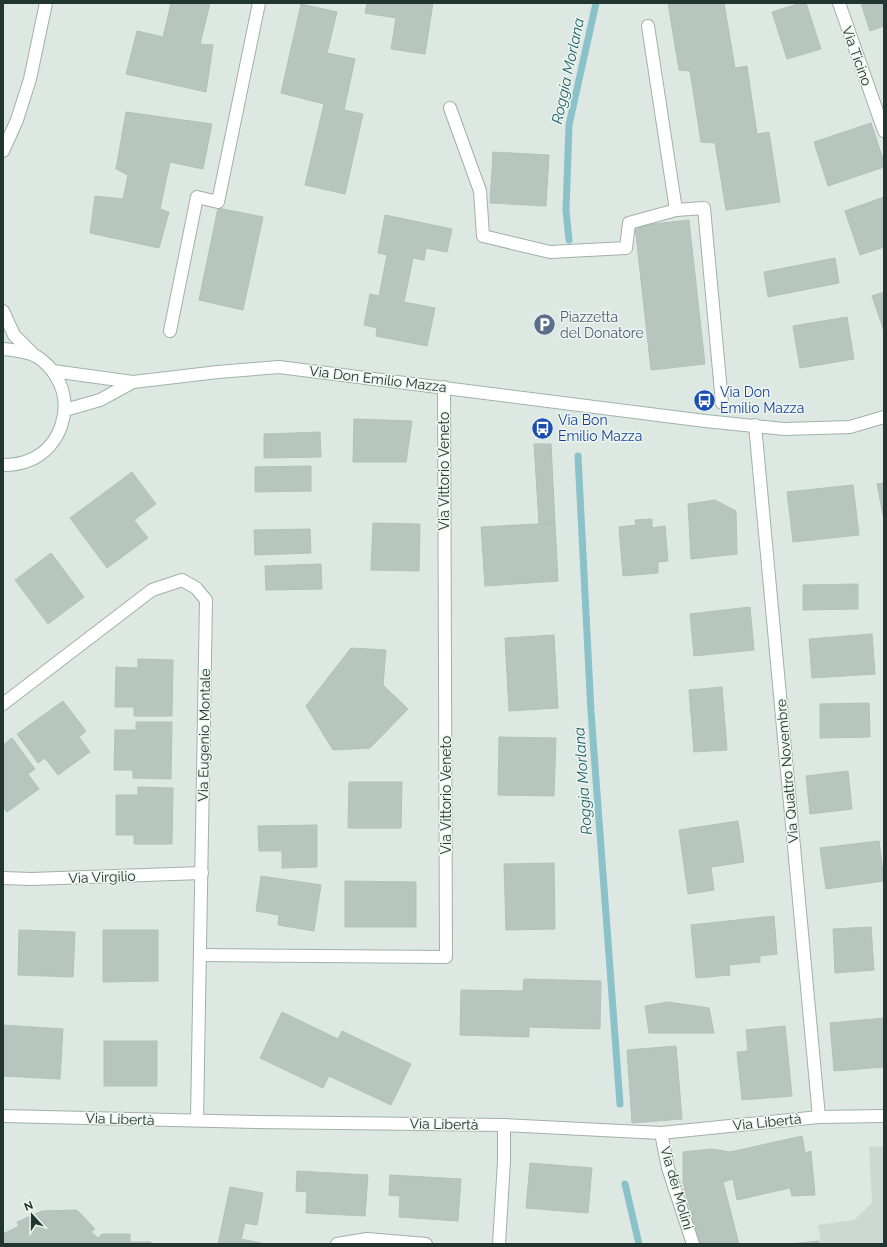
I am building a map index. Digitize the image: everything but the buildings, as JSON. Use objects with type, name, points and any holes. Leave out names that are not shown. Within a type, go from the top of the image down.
[{"type":"street","points":[[3,151],[17,120],[30,79],[46,3]]},
{"type":"street","points":[[170,331],[197,197],[218,202],[259,3]]},
{"type":"street","name":"Via Ticino","points":[[839,3],[884,131]]},
{"type":"street","points":[[648,26],[676,210]]},
{"type":"street","points":[[450,108],[480,191],[483,236],[550,252],[626,248],[629,223],[676,210],[704,208],[722,403]]},
{"type":"street","points":[[3,311],[14,335],[53,371],[60,383],[64,396],[65,410],[62,426],[55,440],[44,452],[30,460],[15,465],[3,465]]},
{"type":"street","points":[[3,349],[19,350],[36,356]]},
{"type":"street","name":"Via Don Emilio Mazza","points":[[53,371],[132,382],[206,373],[279,367],[681,418],[784,429],[850,427],[884,417]]},
{"type":"street","name":"Via Don Emilio Mazza","points":[[65,410],[100,400],[132,382]]},
{"type":"street","name":"Via Vittorio Veneto","points":[[200,955],[446,956],[444,387]]},
{"type":"street","name":"Via Quattro Novembre","points":[[755,425],[819,1117]]},
{"type":"street","name":"Via Eugenio Montale","points":[[3,704],[152,590],[182,580],[196,588],[206,600],[197,1120]]},
{"type":"street","name":"Via Virgilio","points":[[3,878],[31,880],[202,873]]},
{"type":"street","name":"Via Libertà","points":[[3,1116],[504,1125],[661,1133],[819,1117],[884,1116]]},
{"type":"street","points":[[499,1244],[504,1161],[504,1125]]},
{"type":"street","name":"Via dei Molini","points":[[661,1133],[668,1168],[693,1244]]},
{"type":"street","points":[[337,1244],[367,1238],[426,1244]]},
{"type":"shaded area","points":[[884,1146],[884,1244],[821,1244],[818,1225],[854,1220],[872,1203],[869,1147]]},
{"type":"waterway","name":"Roggia Morlana","points":[[569,240],[566,210],[569,125],[596,3]]},
{"type":"waterway","name":"Roggia Morlana","points":[[578,456],[591,712],[620,1104]]},
{"type":"waterway","name":"Roggia Morlana","points":[[625,1184],[639,1244]]},
{"type":"place","name":"Piazzetta del Donatore","points":[[545,325]]},
{"type":"place","name":"Via Don Emilio Mazza","points":[[704,400]]},
{"type":"place","name":"Via Bon Emilio Mazza","points":[[543,428]]}]
